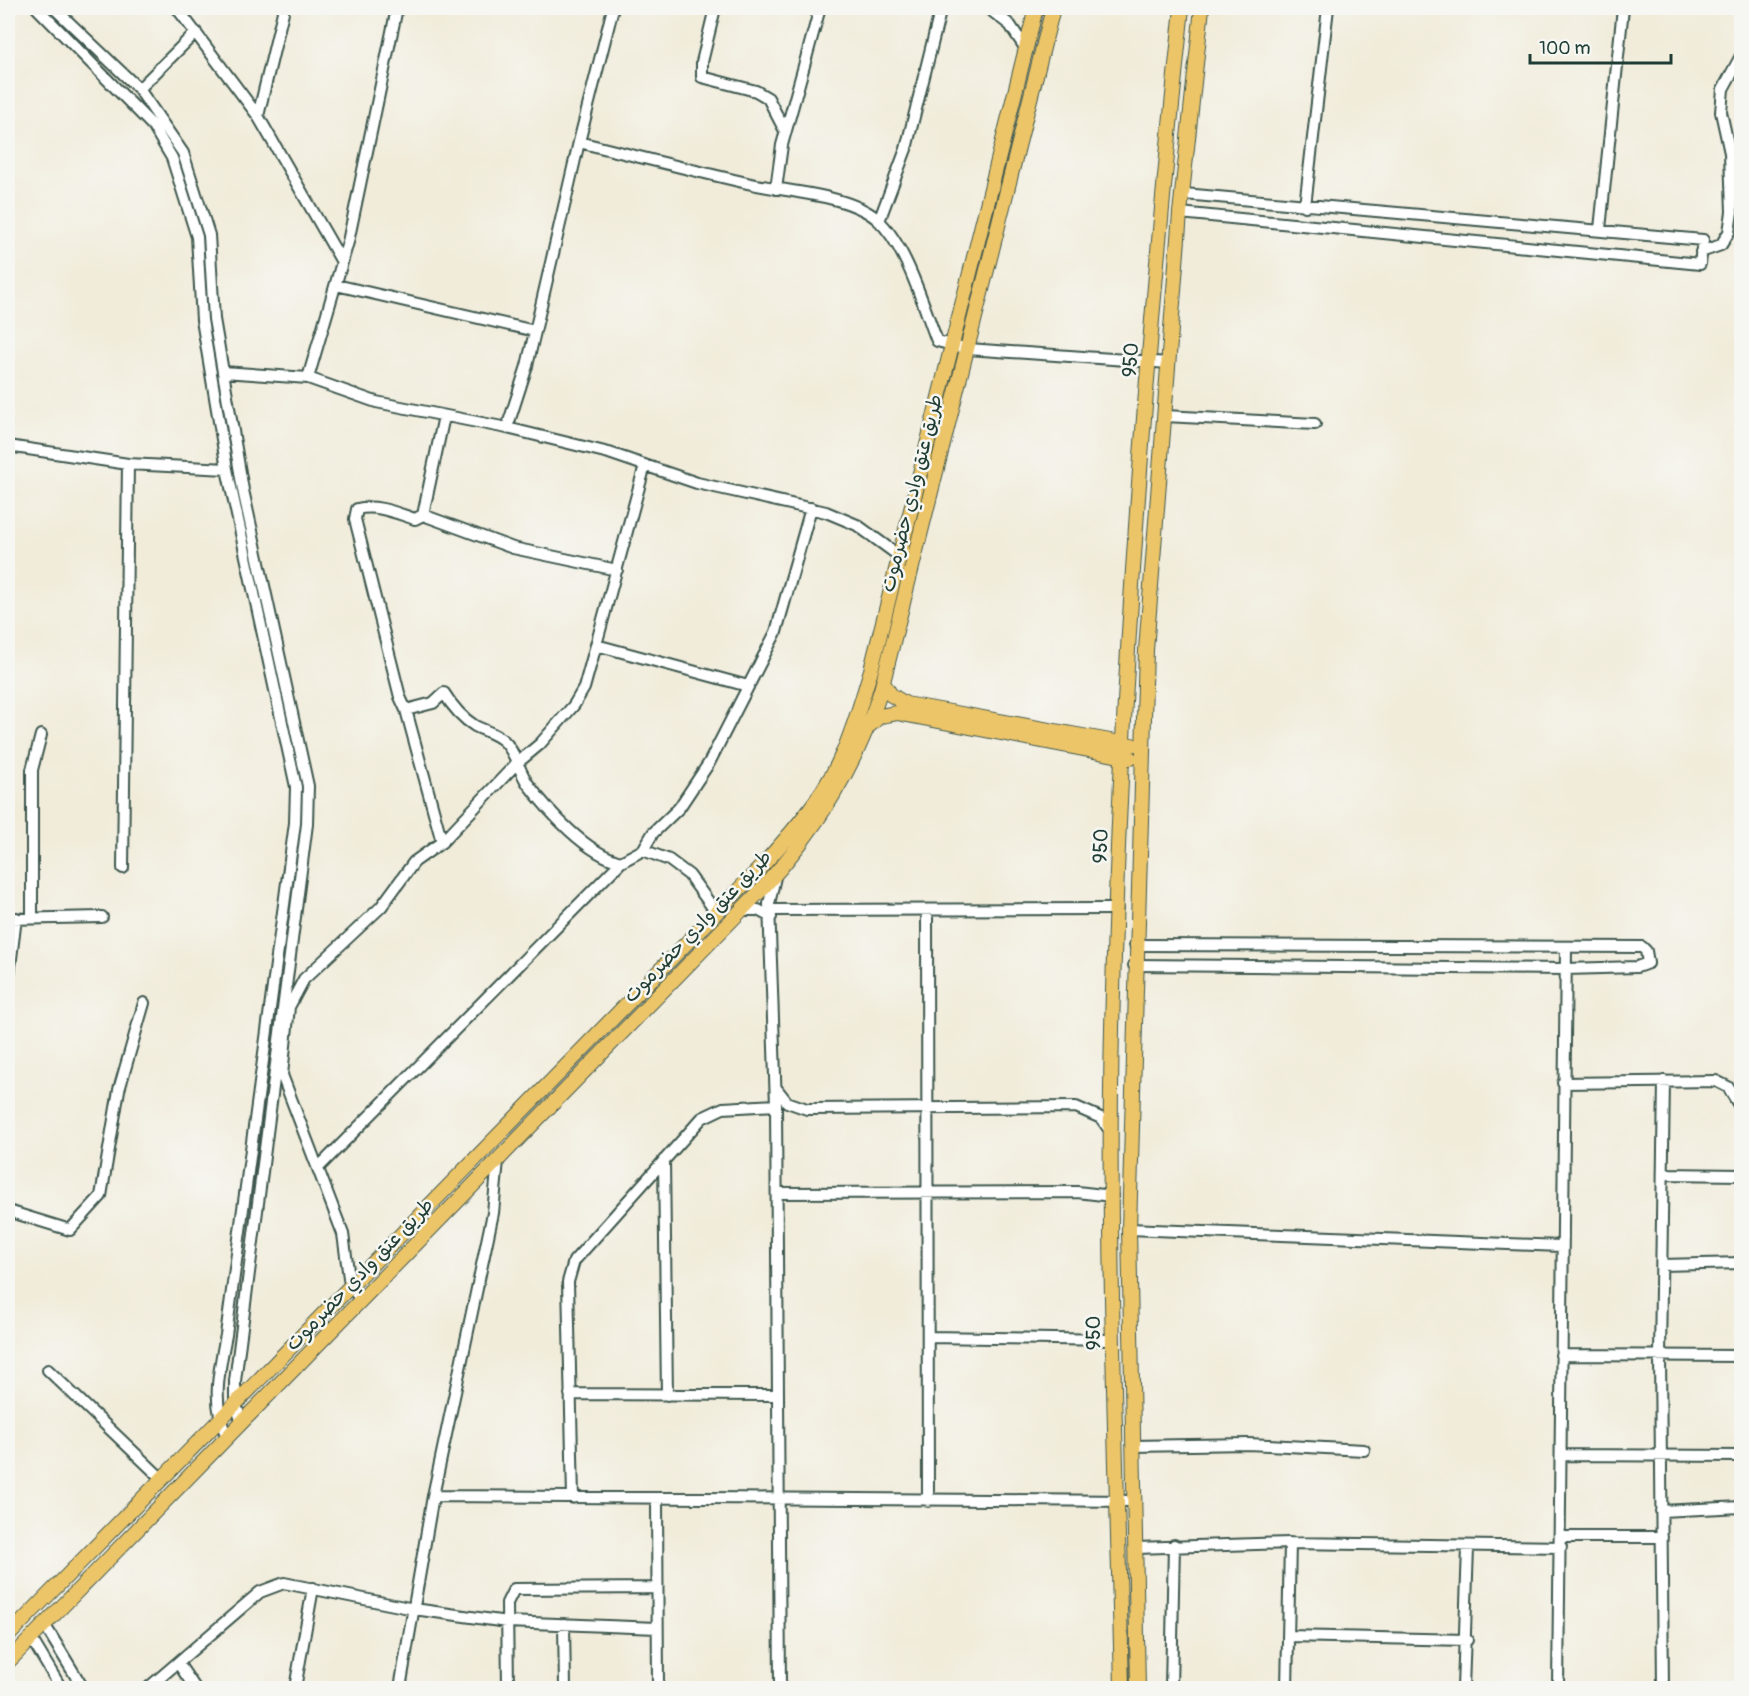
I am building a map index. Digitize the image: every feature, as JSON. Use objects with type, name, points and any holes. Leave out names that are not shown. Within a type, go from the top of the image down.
[{"type":"main road","name":"طريق عتق وادي حضرموت","points":[[8,1636],[218,1418],[717,912],[776,850],[814,801],[841,758],[857,715],[1036,8]]},
{"type":"main road","name":"طريق عتق وادي حضرموت","points":[[8,1662],[777,873],[826,809],[848,771],[868,727],[883,683],[1053,8]]},
{"type":"main road","name":"950","points":[[1122,1689],[1112,1340],[1111,1133],[1117,909],[1123,750],[1149,361],[1161,204],[1182,8]]},
{"type":"main road","name":"950","points":[[1138,1689],[1128,1229],[1142,754],[1146,650],[1180,213],[1184,194],[1202,8]]},
{"type":"main road","points":[[883,683],[891,695],[906,704],[1142,754]]},
{"type":"main road","points":[[868,727],[880,717],[897,713],[1123,750]]},
{"type":"main road","points":[[814,801],[826,809]]},
{"type":"street","points":[[37,8],[153,126],[172,158],[197,237],[202,320],[227,469],[296,788],[296,823],[226,1335],[217,1382],[218,1418],[227,1437]]},
{"type":"street","points":[[54,8],[139,89],[183,153],[209,235],[214,319],[243,490],[308,786],[307,824],[235,1382],[235,1402],[242,1423]]},
{"type":"street","points":[[177,8],[258,116],[342,262]]},
{"type":"street","points":[[258,116],[284,8]]},
{"type":"street","points":[[308,378],[342,262],[397,8]]},
{"type":"street","points":[[507,428],[527,366],[613,8]]},
{"type":"street","points":[[715,8],[702,62],[702,76],[756,91],[768,98],[785,131]]},
{"type":"street","points":[[776,189],[785,131],[820,8]]},
{"type":"street","points":[[879,221],[906,149],[941,8]]},
{"type":"street","points":[[988,8],[1010,25],[1026,49]]},
{"type":"street","points":[[1305,206],[1328,8]]},
{"type":"street","points":[[1600,229],[1623,8]]},
{"type":"street","points":[[139,89],[196,32]]},
{"type":"street","points":[[1701,252],[1721,245],[1728,232],[1732,212],[1730,153],[1722,100],[1723,89],[1742,54]]},
{"type":"street","points":[[579,142],[776,189],[840,200],[864,209],[879,221],[912,275],[937,341],[968,349],[1169,363]]},
{"type":"street","points":[[1180,213],[1700,264],[1703,240],[1600,229],[1305,206],[1184,194]]},
{"type":"street","points":[[336,285],[535,331]]},
{"type":"street","points":[[223,372],[308,378],[376,402],[507,428],[609,453],[697,483],[811,508],[857,525],[898,555]]},
{"type":"street","points":[[423,515],[444,416]]},
{"type":"street","points":[[1164,416],[1315,424]]},
{"type":"street","points":[[8,446],[128,464],[227,469]]},
{"type":"street","points":[[123,868],[128,464]]},
{"type":"street","points":[[361,1300],[350,1285],[343,1234],[282,1075],[289,1007],[304,979],[381,907],[414,862],[442,842],[516,764],[540,744],[574,705],[584,688],[645,465]]},
{"type":"street","points":[[442,842],[406,710],[400,697],[355,519],[357,509],[365,507],[382,509],[415,519],[423,515],[513,548],[616,570]]},
{"type":"street","points":[[318,1168],[621,862],[643,850],[653,833],[679,808],[709,763],[776,632],[811,508]]},
{"type":"street","points":[[596,645],[748,686]]},
{"type":"street","points":[[406,710],[434,703],[444,693],[452,706],[474,725],[502,739],[528,784],[571,831],[605,858],[621,862]]},
{"type":"street","points":[[32,918],[32,770],[41,735]]},
{"type":"street","points":[[643,850],[669,860],[689,875],[717,912]]},
{"type":"street","points":[[777,873],[771,888],[770,913],[776,1087],[780,1689]]},
{"type":"street","points":[[741,910],[770,913],[1117,909]]},
{"type":"street","points":[[927,910],[928,1501]]},
{"type":"street","points":[[8,983],[12,919],[102,917]]},
{"type":"street","points":[[1134,965],[1566,969],[1637,967],[1648,963],[1647,951],[1642,947],[1135,945]]},
{"type":"street","points":[[1558,1689],[1566,948]]},
{"type":"street","points":[[8,1211],[70,1230],[101,1196],[119,1090],[144,1003]]},
{"type":"street","points":[[1663,1689],[1659,1356],[1664,1081]]},
{"type":"street","points":[[1563,1083],[1716,1082],[1728,1087],[1742,1110]]},
{"type":"street","points":[[776,1087],[787,1102],[807,1109],[1076,1107],[1101,1118],[1111,1133]]},
{"type":"street","points":[[573,1498],[568,1282],[570,1268],[578,1254],[702,1119],[716,1110],[731,1106],[776,1105]]},
{"type":"street","points":[[400,1689],[433,1496],[493,1213],[498,1160]]},
{"type":"street","points":[[664,1160],[666,1395]]},
{"type":"street","points":[[1663,1174],[1742,1175]]},
{"type":"street","points":[[777,1193],[1077,1192],[1112,1196]]},
{"type":"street","points":[[1128,1229],[1561,1246]]},
{"type":"street","points":[[1662,1265],[1742,1263]]},
{"type":"street","points":[[929,1336],[1112,1340]]},
{"type":"street","points":[[1561,1355],[1742,1356]]},
{"type":"street","points":[[48,1370],[161,1478]]},
{"type":"street","points":[[570,1394],[778,1395]]},
{"type":"street","points":[[1133,1446],[1248,1444],[1364,1449]]},
{"type":"street","points":[[1561,1455],[1742,1456]]},
{"type":"street","points":[[433,1496],[1134,1501]]},
{"type":"street","points":[[657,1498],[658,1689]]},
{"type":"street","points":[[1661,1511],[1742,1507]]},
{"type":"street","points":[[1136,1548],[1290,1543],[1468,1548],[1662,1537]]},
{"type":"street","points":[[1287,1689],[1290,1543]]},
{"type":"street","points":[[1171,1689],[1174,1545]]},
{"type":"street","points":[[1463,1689],[1467,1640],[1468,1548]]},
{"type":"street","points":[[148,1689],[266,1589],[284,1583],[414,1609],[507,1622],[657,1628]]},
{"type":"street","points":[[295,1689],[313,1588]]},
{"type":"street","points":[[508,1689],[507,1599],[511,1592],[518,1588],[656,1588]]},
{"type":"street","points":[[44,1624],[83,1689]]},
{"type":"street","points":[[564,1624],[565,1689]]},
{"type":"street","points":[[1288,1636],[1467,1640]]},
{"type":"street","points":[[31,1638],[60,1689]]},
{"type":"street","points":[[178,1663],[195,1689]]}]
